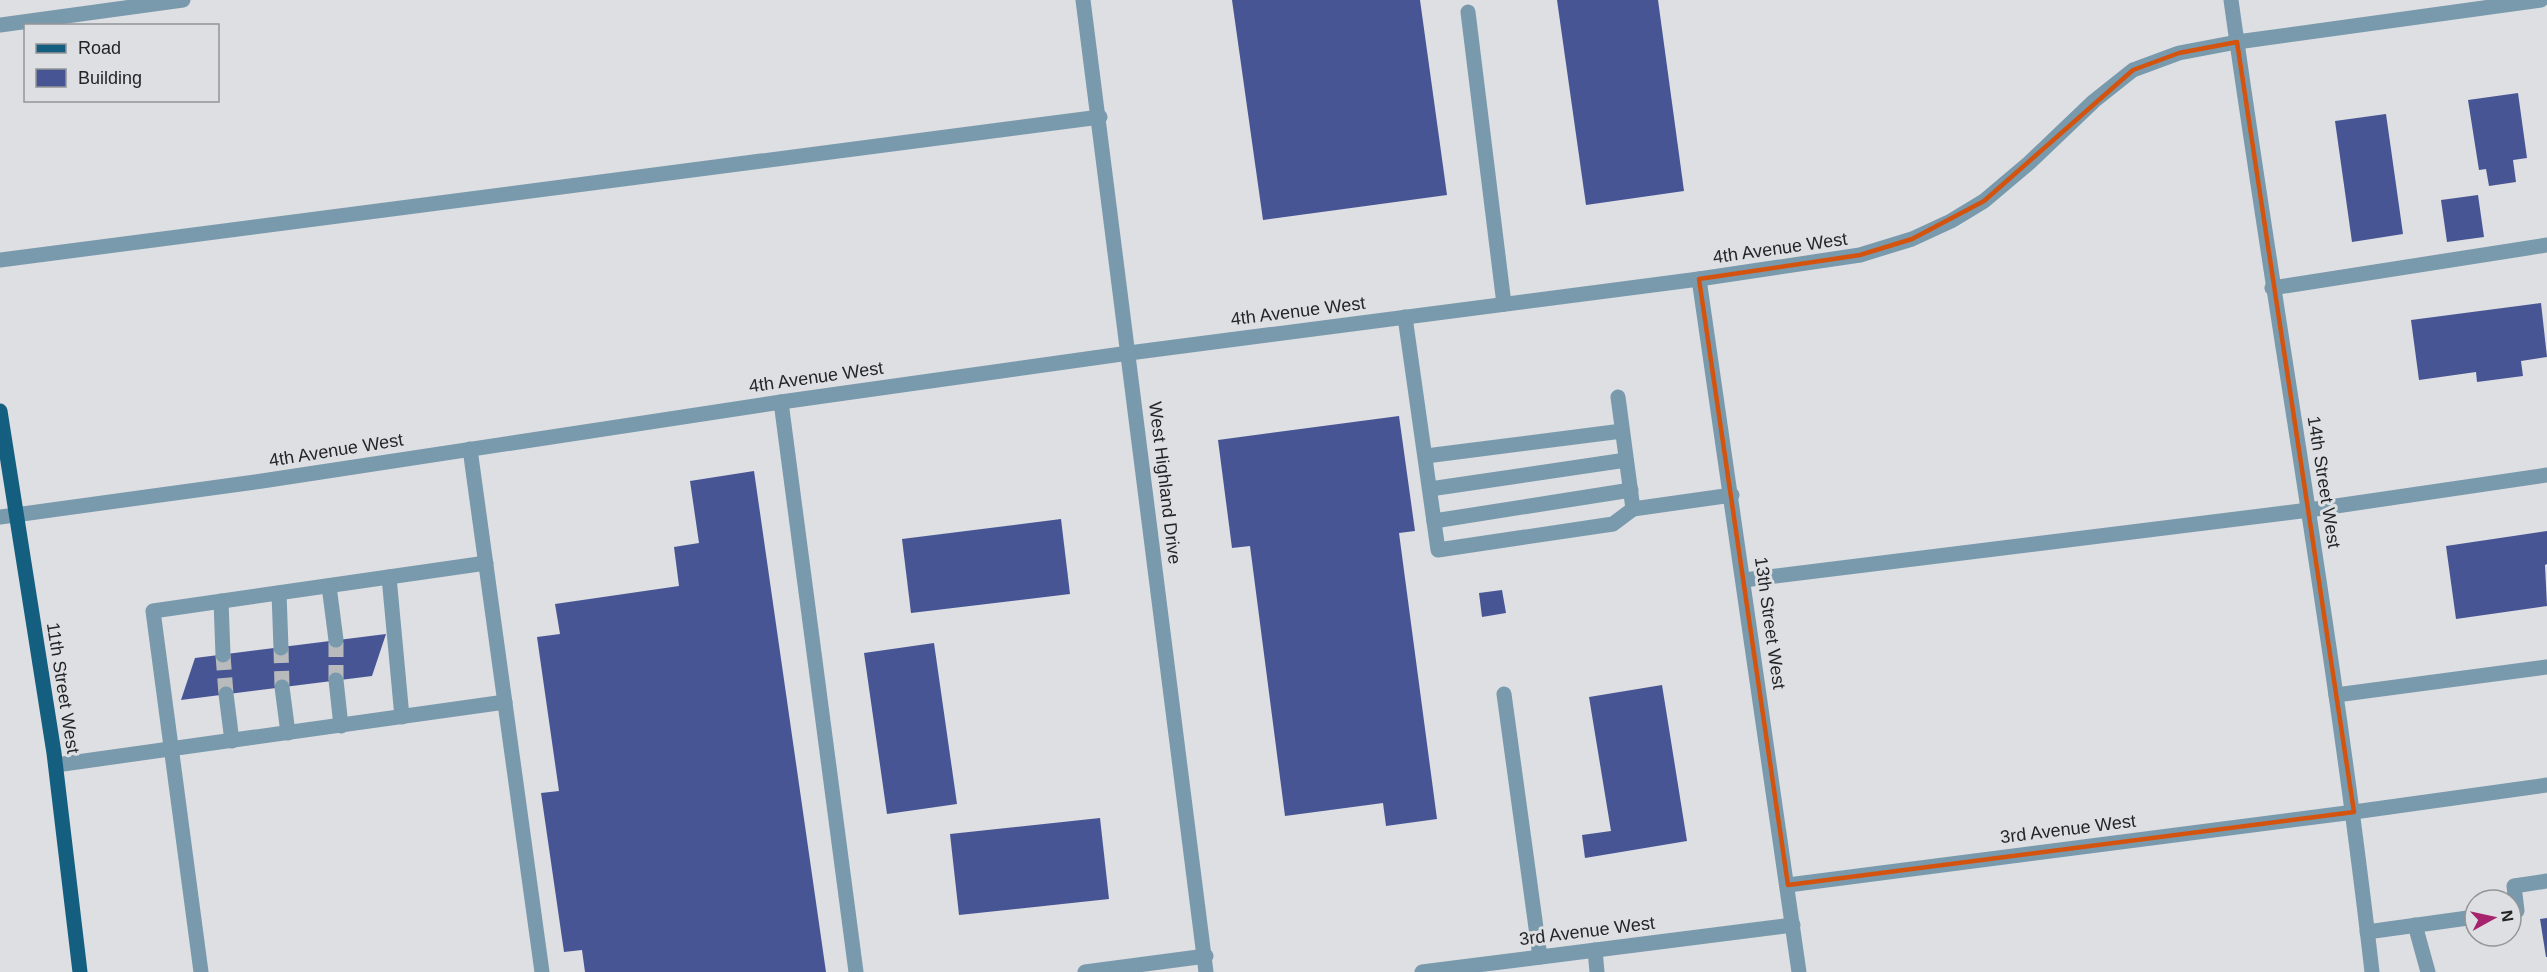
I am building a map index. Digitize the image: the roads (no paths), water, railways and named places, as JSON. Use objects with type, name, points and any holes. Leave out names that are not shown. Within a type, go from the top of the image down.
[{"type":"main road","name":"11th Street West","points":[[0,411],[56,765],[80,972]]},
{"type":"street","points":[[0,25],[183,0]]},
{"type":"street","name":"West Highland Drive","points":[[1083,0],[1100,117],[1206,956],[1206,972]]},
{"type":"street","name":"14th Street West","points":[[2231,0],[2272,288],[2309,510],[2354,812],[2372,972]]},
{"type":"street","name":"4th Avenue West","points":[[0,517],[781,402],[1129,353],[1699,279],[1860,255],[1912,239],[1951,221],[1984,201],[2029,164],[2094,101],[2133,70],[2179,54],[2237,42],[2541,0]]},
{"type":"street","points":[[1468,12],[1504,304]]},
{"type":"street","points":[[0,260],[1100,117]]},
{"type":"street","points":[[2272,288],[2547,245]]},
{"type":"street","name":"13th Street West","points":[[1699,279],[1799,972]]},
{"type":"street","points":[[1405,317],[1438,550],[1613,524],[1634,509],[1731,495]]},
{"type":"street","points":[[1618,397],[1634,509]]},
{"type":"street","points":[[781,402],[856,972]]},
{"type":"street","points":[[1426,456],[1622,431]]},
{"type":"street","points":[[470,449],[542,972]]},
{"type":"street","points":[[1430,489],[1626,460]]},
{"type":"street","points":[[1744,580],[2309,510],[2547,475]]},
{"type":"street","points":[[1434,521],[1631,490]]},
{"type":"street","points":[[201,972],[153,611],[486,563]]},
{"type":"street","points":[[389,577],[402,717]]},
{"type":"street","points":[[329,586],[336,640]]},
{"type":"street","points":[[279,593],[281,648]]},
{"type":"street","points":[[221,601],[223,655]]},
{"type":"street","points":[[2337,695],[2547,667]]},
{"type":"street","points":[[336,680],[341,726]]},
{"type":"street","points":[[282,687],[288,733]]},
{"type":"street","points":[[1504,693],[1540,957]]},
{"type":"street","points":[[226,694],[232,741]]},
{"type":"street","points":[[56,765],[505,702]]},
{"type":"street","name":"3rd Avenue West","points":[[1788,885],[2547,785]]},
{"type":"street","points":[[2514,888],[2514,886],[2547,881]]},
{"type":"street","points":[[2367,932],[2463,919]]},
{"type":"street","name":"3rd Avenue West","points":[[1422,972],[1492,968],[1540,957],[1793,925]]},
{"type":"street","points":[[2415,925],[2428,972]]},
{"type":"street","points":[[1595,950],[1598,972]]},
{"type":"street","points":[[1085,972],[1206,956]]},
{"type":"tunnel","points":[[336,640],[336,680]]},
{"type":"tunnel","points":[[281,648],[282,687]]},
{"type":"tunnel","points":[[223,655],[226,694]]}]
